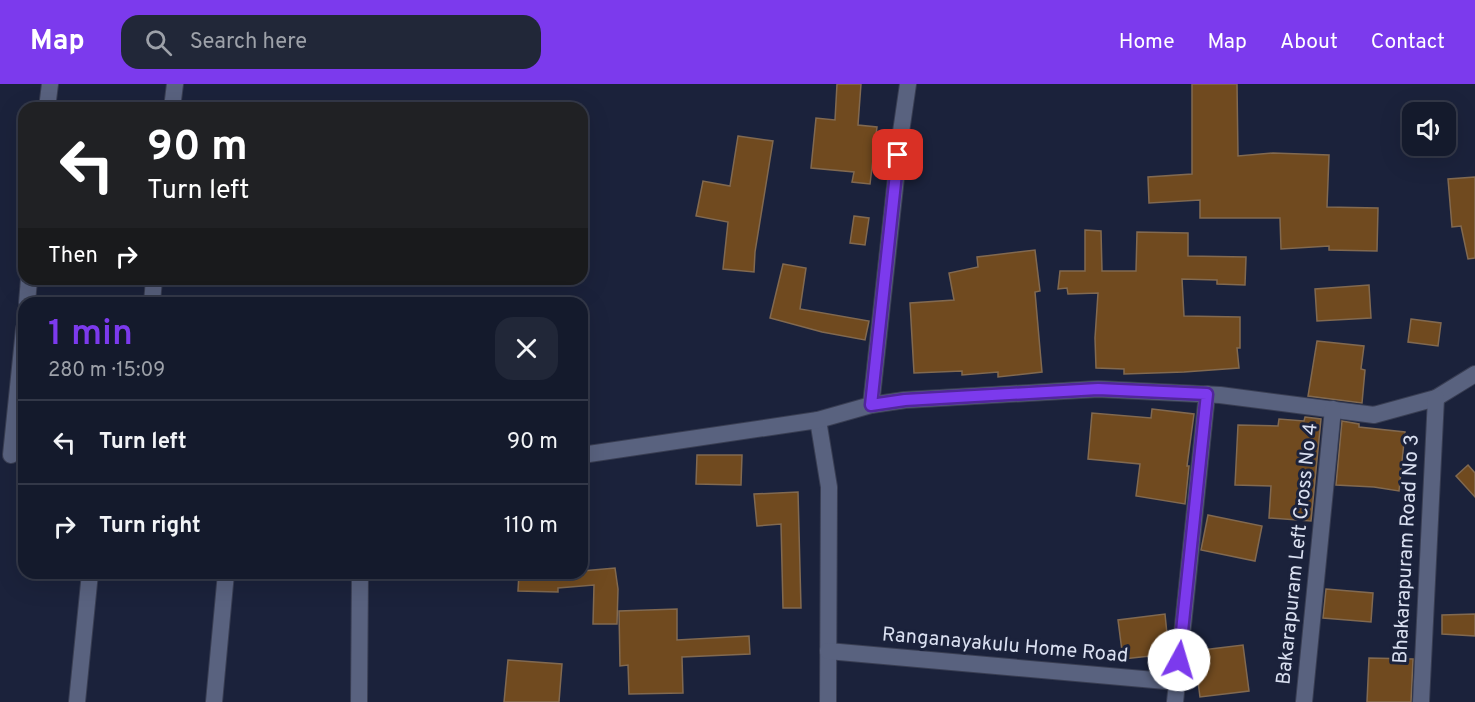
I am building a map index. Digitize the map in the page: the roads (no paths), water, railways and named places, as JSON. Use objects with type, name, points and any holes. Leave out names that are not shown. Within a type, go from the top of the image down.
[{"type":"street","points":[[48,102],[50,84]]},
{"type":"street","points":[[173,102],[175,84]]},
{"type":"street","points":[[871,405],[908,84]]},
{"type":"street","points":[[588,454],[818,420],[871,405],[905,400],[1098,389],[1207,394],[1374,415],[1436,398],[1475,374]]},
{"type":"street","points":[[12,455],[18,392]]},
{"type":"street","points":[[1175,702],[1207,394]]},
{"type":"street","name":"Bhakarapuram Road No 3","points":[[1421,702],[1436,398]]},
{"type":"street","name":"Bakarapuram Left Cross No 4","points":[[1304,702],[1333,409]]},
{"type":"street","points":[[818,420],[829,487],[828,702]]},
{"type":"street","points":[[77,702],[89,579]]},
{"type":"street","points":[[214,702],[225,579]]},
{"type":"street","points":[[359,702],[360,579]]},
{"type":"street","name":"Ranganayakulu Home Road","points":[[828,651],[1177,682]]}]
